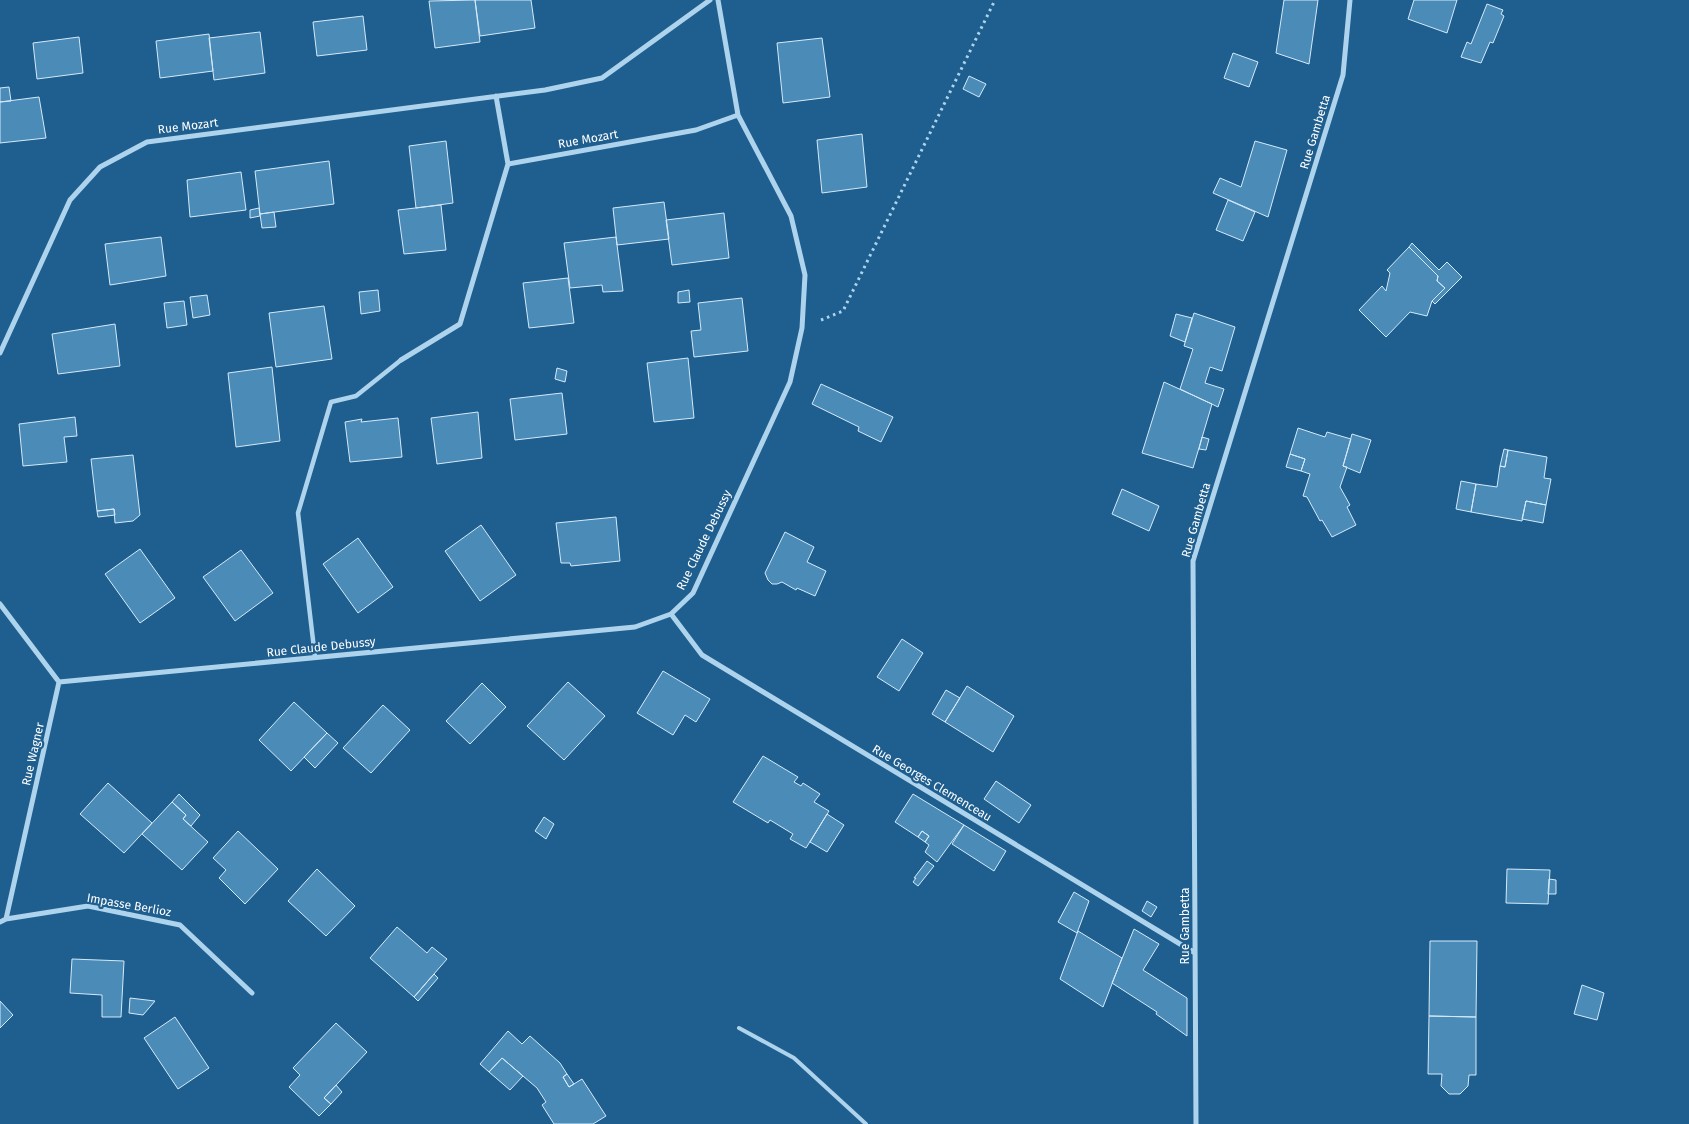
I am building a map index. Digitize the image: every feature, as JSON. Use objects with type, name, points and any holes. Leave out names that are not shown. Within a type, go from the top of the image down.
[{"type":"street","name":"Rue Mozart","points":[[0,353],[70,200],[100,167],[147,142],[545,90],[602,78],[710,0]]},
{"type":"street","name":"Rue Claude Debussy","points":[[59,682],[634,626],[671,614],[692,593],[790,382],[802,328],[805,275],[791,216],[738,115],[718,0]]},
{"type":"street","name":"Rue Gambetta","points":[[1196,1124],[1193,561],[1343,75],[1350,0]]},
{"type":"street","points":[[315,657],[298,513],[331,402],[356,396],[401,360],[460,324],[508,164],[496,96]]},
{"type":"street","name":"Rue Mozart","points":[[508,164],[696,130],[738,115]]},
{"type":"street","points":[[0,604],[59,682]]},
{"type":"street","name":"Rue Georges Clemenceau","points":[[671,614],[702,655],[1195,954]]},
{"type":"street","name":"Rue Wagner","points":[[6,918],[59,682]]},
{"type":"street","name":"Impasse Berlioz","points":[[6,918],[88,906],[180,925],[252,993]]},
{"type":"street","points":[[0,922],[6,918]]},
{"type":"lane","points":[[739,1028],[794,1058],[866,1124]]},
{"type":"path","points":[[802,328],[843,311],[995,0]]},
{"type":"building","points":[[475,0],[480,42],[435,48],[429,1]]},
{"type":"building","points":[[475,0],[531,0],[535,28],[480,36]]},
{"type":"building","points":[[1284,0],[1318,0],[1309,64],[1276,53]]},
{"type":"building","points":[[1414,0],[1457,0],[1447,33],[1408,19]]},
{"type":"building","points":[[1487,4],[1503,10],[1501,14],[1504,16],[1493,43],[1490,42],[1481,63],[1461,57],[1467,42],[1471,44]]},
{"type":"building","points":[[363,16],[367,50],[317,56],[313,22]]},
{"type":"building","points":[[260,32],[265,73],[214,80],[209,38]]},
{"type":"building","points":[[209,34],[213,71],[160,78],[156,41]]},
{"type":"building","points":[[79,37],[83,73],[37,79],[33,43]]},
{"type":"building","points":[[822,38],[830,97],[783,103],[777,43]]},
{"type":"building","points":[[1233,53],[1258,62],[1249,87],[1224,78]]},
{"type":"building","points":[[969,76],[986,84],[979,97],[963,89]]},
{"type":"building","points":[[9,87],[11,101],[0,102],[0,88]]},
{"type":"building","points":[[39,97],[46,138],[0,143],[0,102]]},
{"type":"building","points":[[862,134],[867,187],[822,193],[817,140]]},
{"type":"building","points":[[446,141],[453,203],[416,208],[409,146]]},
{"type":"building","points":[[1255,141],[1287,150],[1268,217],[1213,193],[1220,178],[1241,187]]},
{"type":"building","points":[[329,161],[334,204],[260,214],[255,171]]},
{"type":"building","points":[[241,172],[246,210],[190,217],[187,180]]},
{"type":"building","points":[[1228,200],[1255,212],[1243,241],[1216,230]]},
{"type":"building","points":[[664,202],[669,239],[617,245],[613,208]]},
{"type":"building","points":[[441,205],[446,250],[404,254],[398,210]]},
{"type":"building","points":[[259,208],[260,216],[250,218],[250,210]]},
{"type":"building","points":[[274,212],[276,227],[262,228],[260,214]]},
{"type":"building","points":[[724,213],[729,258],[672,265],[666,220]]},
{"type":"building","points":[[161,237],[166,276],[110,285],[105,244]]},
{"type":"building","points":[[616,237],[623,291],[603,292],[602,285],[570,288],[564,243]]},
{"type":"building","points":[[1412,243],[1439,270],[1447,262],[1462,277],[1435,304],[1432,301],[1445,288],[1437,281],[1438,276],[1409,247]]},
{"type":"building","points":[[1409,247],[1438,276],[1437,281],[1445,288],[1432,301],[1427,316],[1410,312],[1386,337],[1359,310],[1382,286],[1386,291],[1390,273],[1387,270]]},
{"type":"building","points":[[568,278],[574,323],[529,328],[523,283]]},
{"type":"building","points":[[378,290],[380,311],[361,314],[359,292]]},
{"type":"building","points":[[689,290],[690,302],[678,303],[678,292]]},
{"type":"building","points":[[207,295],[210,315],[193,318],[190,297]]},
{"type":"building","points":[[742,298],[748,351],[694,357],[691,331],[701,330],[698,303]]},
{"type":"building","points":[[184,301],[187,325],[167,328],[164,303]]},
{"type":"building","points":[[324,306],[332,359],[276,367],[269,313]]},
{"type":"building","points":[[1194,313],[1235,327],[1222,371],[1210,367],[1205,383],[1224,389],[1218,407],[1180,389],[1193,349],[1184,346]]},
{"type":"building","points":[[1176,314],[1192,318],[1185,342],[1170,336]]},
{"type":"building","points":[[115,324],[120,366],[58,374],[52,334]]},
{"type":"building","points":[[688,358],[694,418],[654,422],[647,363]]},
{"type":"building","points":[[272,367],[280,441],[236,447],[228,373]]},
{"type":"building","points":[[557,368],[567,371],[565,382],[555,379]]},
{"type":"building","points":[[1164,382],[1212,404],[1193,468],[1142,453]]},
{"type":"building","points":[[821,384],[893,417],[881,442],[858,431],[859,427],[812,404]]},
{"type":"building","points":[[562,393],[567,434],[515,440],[510,399]]},
{"type":"building","points":[[478,412],[482,458],[437,464],[431,418]]},
{"type":"building","points":[[75,417],[77,436],[64,437],[67,462],[23,466],[19,424]]},
{"type":"building","points":[[398,418],[402,457],[350,462],[345,422],[362,419],[361,422]]},
{"type":"building","points":[[1298,428],[1325,437],[1327,432],[1351,439],[1343,466],[1347,467],[1340,487],[1350,505],[1347,507],[1356,525],[1332,537],[1322,520],[1320,521],[1307,497],[1303,496],[1310,474],[1301,471],[1305,459],[1290,454]]},
{"type":"building","points":[[1352,434],[1371,440],[1360,473],[1343,466]]},
{"type":"building","points":[[1202,437],[1209,439],[1206,450],[1199,449]]},
{"type":"building","points":[[1504,449],[1508,450],[1505,467],[1500,466]]},
{"type":"building","points":[[1508,450],[1547,457],[1544,478],[1551,479],[1546,505],[1526,501],[1522,521],[1471,512],[1476,484],[1497,487],[1500,466],[1505,467]]},
{"type":"building","points":[[1290,454],[1305,459],[1301,471],[1286,467]]},
{"type":"building","points":[[133,455],[140,515],[133,521],[115,523],[114,509],[97,511],[91,459]]},
{"type":"building","points":[[1461,481],[1476,484],[1471,512],[1456,509]]},
{"type":"building","points":[[1122,489],[1159,506],[1149,531],[1112,514]]},
{"type":"building","points":[[1526,501],[1546,505],[1543,523],[1522,519]]},
{"type":"building","points":[[114,509],[115,515],[98,517],[97,511]]},
{"type":"building","points":[[616,517],[620,561],[571,566],[570,563],[561,563],[556,523]]},
{"type":"building","points":[[481,525],[516,575],[480,601],[445,551]]},
{"type":"building","points":[[785,532],[814,547],[807,562],[826,571],[815,596],[797,588],[796,590],[782,582],[772,584],[768,580],[765,573]]},
{"type":"building","points":[[358,538],[393,587],[358,613],[323,564]]},
{"type":"building","points":[[140,549],[175,598],[140,623],[105,574]]},
{"type":"building","points":[[241,550],[273,593],[235,621],[203,577]]},
{"type":"building","points":[[902,639],[923,653],[899,691],[877,677]]},
{"type":"building","points":[[663,671],[710,699],[696,722],[685,715],[673,735],[637,713]]},
{"type":"building","points":[[568,682],[605,716],[564,760],[527,726]]},
{"type":"building","points":[[482,683],[506,707],[470,744],[446,721]]},
{"type":"building","points":[[967,686],[1014,716],[993,752],[945,722]]},
{"type":"building","points":[[946,690],[960,698],[945,722],[932,714]]},
{"type":"building","points":[[294,702],[327,733],[291,771],[259,740]]},
{"type":"building","points":[[383,705],[410,730],[371,773],[343,748]]},
{"type":"building","points":[[327,733],[338,743],[315,768],[304,757]]},
{"type":"building","points":[[763,756],[798,777],[794,782],[801,786],[803,783],[820,794],[814,802],[829,811],[806,848],[790,839],[793,834],[770,820],[768,823],[733,802]]},
{"type":"building","points":[[996,781],[1031,805],[1019,823],[984,799]]},
{"type":"building","points":[[108,783],[152,823],[124,853],[80,814]]},
{"type":"building","points":[[179,794],[200,815],[191,826],[183,819],[186,815],[172,802]]},
{"type":"building","points":[[913,794],[964,825],[937,862],[925,852],[929,845],[925,842],[929,836],[922,831],[918,837],[895,822]]},
{"type":"building","points":[[172,802],[186,815],[183,819],[208,842],[182,870],[142,834]]},
{"type":"building","points":[[827,814],[844,825],[827,852],[810,842]]},
{"type":"building","points":[[544,817],[554,824],[546,839],[535,831]]},
{"type":"building","points":[[964,825],[1006,851],[994,871],[952,844]]},
{"type":"building","points":[[238,831],[278,869],[245,904],[219,878],[226,870],[213,858]]},
{"type":"building","points":[[922,831],[929,836],[925,842],[918,837]]},
{"type":"building","points":[[927,861],[934,866],[918,886],[913,882],[916,878],[914,878]]},
{"type":"building","points":[[317,869],[355,906],[326,936],[288,901]]},
{"type":"building","points":[[1507,869],[1550,870],[1548,904],[1506,903]]},
{"type":"building","points":[[1549,879],[1556,880],[1556,894],[1548,894]]},
{"type":"building","points":[[1074,892],[1089,901],[1077,933],[1058,922]]},
{"type":"building","points":[[1147,901],[1157,907],[1151,917],[1142,911]]},
{"type":"building","points":[[397,927],[427,953],[432,947],[447,959],[414,997],[370,958]]},
{"type":"building","points":[[1134,929],[1159,944],[1143,970],[1187,998],[1187,1036],[1156,1014],[1157,1012],[1112,983]]},
{"type":"building","points":[[1078,931],[1122,958],[1103,1007],[1060,979]]},
{"type":"building","points":[[1430,941],[1477,941],[1476,1017],[1429,1016]]},
{"type":"building","points":[[72,959],[124,961],[121,1017],[102,1017],[102,995],[70,993]]},
{"type":"building","points":[[434,974],[438,978],[418,1001],[414,997]]},
{"type":"building","points":[[1582,985],[1604,993],[1597,1020],[1574,1014]]},
{"type":"building","points":[[130,998],[155,1001],[143,1015],[129,1013]]},
{"type":"building","points":[[0,1001],[13,1015],[0,1028]]},
{"type":"building","points":[[1429,1016],[1476,1017],[1476,1075],[1469,1075],[1468,1086],[1460,1094],[1449,1094],[1441,1086],[1442,1074],[1428,1074]]},
{"type":"building","points":[[175,1017],[209,1068],[178,1089],[144,1038]]},
{"type":"building","points":[[336,1023],[367,1052],[324,1098],[331,1104],[319,1116],[289,1087],[300,1075],[293,1068]]},
{"type":"building","points":[[508,1031],[522,1044],[530,1036],[560,1063],[567,1074],[563,1077],[569,1087],[582,1079],[606,1116],[593,1124],[554,1124],[542,1105],[546,1102],[537,1088],[502,1058],[489,1072],[480,1064]]},
{"type":"building","points":[[502,1058],[523,1076],[510,1090],[489,1072]]},
{"type":"building","points":[[567,1074],[574,1084],[569,1087],[563,1077]]},
{"type":"building","points":[[336,1085],[342,1092],[331,1104],[324,1098]]}]
